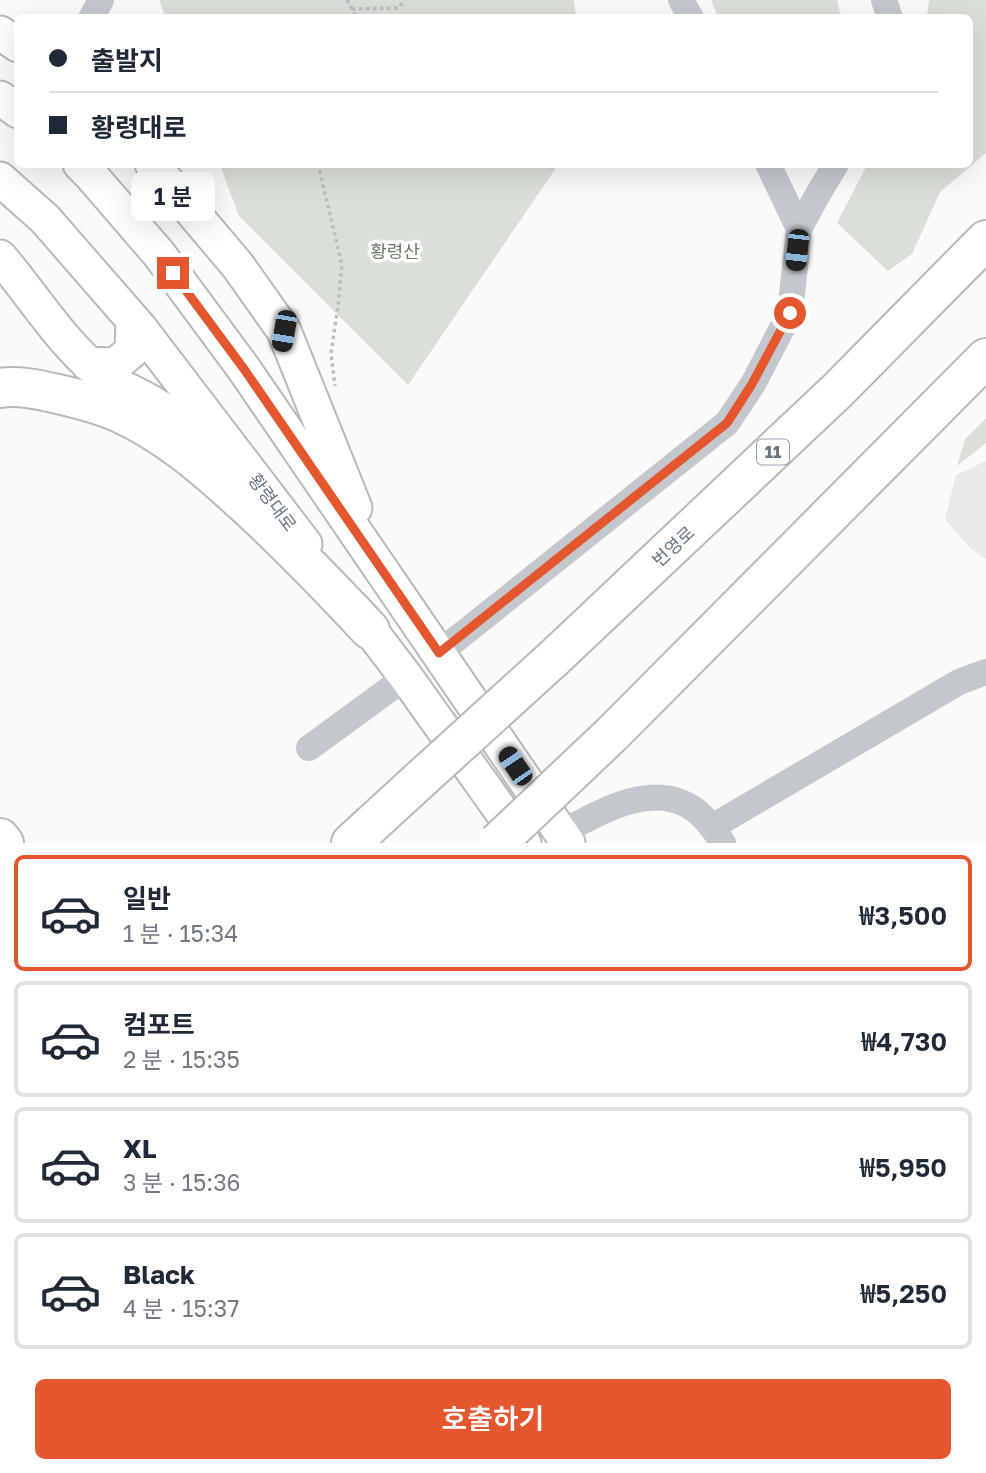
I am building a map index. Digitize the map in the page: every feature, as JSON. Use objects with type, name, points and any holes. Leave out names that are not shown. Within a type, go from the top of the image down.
[{"type":"highway","name":"번영로","points":[[351,843],[554,658],[838,390],[986,240]]},
{"type":"highway","points":[[497,843],[612,734],[986,358]]},
{"type":"highway","points":[[0,388],[38,390],[77,399],[119,412],[158,433],[205,468],[278,533],[370,630]]},
{"type":"highway","points":[[337,843],[384,815]]},
{"type":"highway","points":[[0,838],[4,843]]},
{"type":"main road","points":[[84,168],[159,254],[230,349],[565,838]]},
{"type":"main road","points":[[155,168],[238,266],[284,331],[376,562]]},
{"type":"main road","name":"황령대로","points":[[0,179],[45,219],[132,320],[406,677],[524,843]]},
{"type":"main road","points":[[0,257],[88,364],[116,385],[146,399],[181,422],[238,464],[264,489]]},
{"type":"main road","points":[[88,364],[115,365],[132,351],[132,320]]},
{"type":"main road","points":[[230,349],[257,363],[271,364],[280,356],[284,331]]},
{"type":"street","points":[[770,168],[799,229]]},
{"type":"street","points":[[439,653],[727,423],[752,384],[790,313],[799,229],[834,168]]},
{"type":"street","points":[[565,838],[610,808],[636,799],[658,797],[694,809],[718,835],[959,682],[986,672]]},
{"type":"street","points":[[309,747],[406,677]]},
{"type":"path","points":[[347,0],[355,14]]},
{"type":"path","points":[[352,9],[398,8],[405,0]]},
{"type":"path","points":[[319,168],[342,265],[331,353],[336,393]]},
{"type":"shaded area","points":[[986,461],[986,559],[970,548],[945,519],[956,475]]},
{"type":"green space","points":[[159,0],[574,0],[576,14],[164,14]]},
{"type":"green space","points":[[711,0],[837,0],[840,14],[717,14]]},
{"type":"green space","points":[[929,0],[986,0],[986,153],[973,164],[973,14],[927,14]]},
{"type":"green space","name":"황령산","points":[[221,168],[556,168],[408,385],[239,216]]},
{"type":"green space","points":[[865,168],[968,168],[940,192],[912,254],[888,271],[837,223]]},
{"type":"green space","points":[[986,418],[986,443],[957,466],[965,439]]},
{"type":"route","points":[[173,273],[244,369],[439,653],[727,423],[775,345],[790,313]]}]
